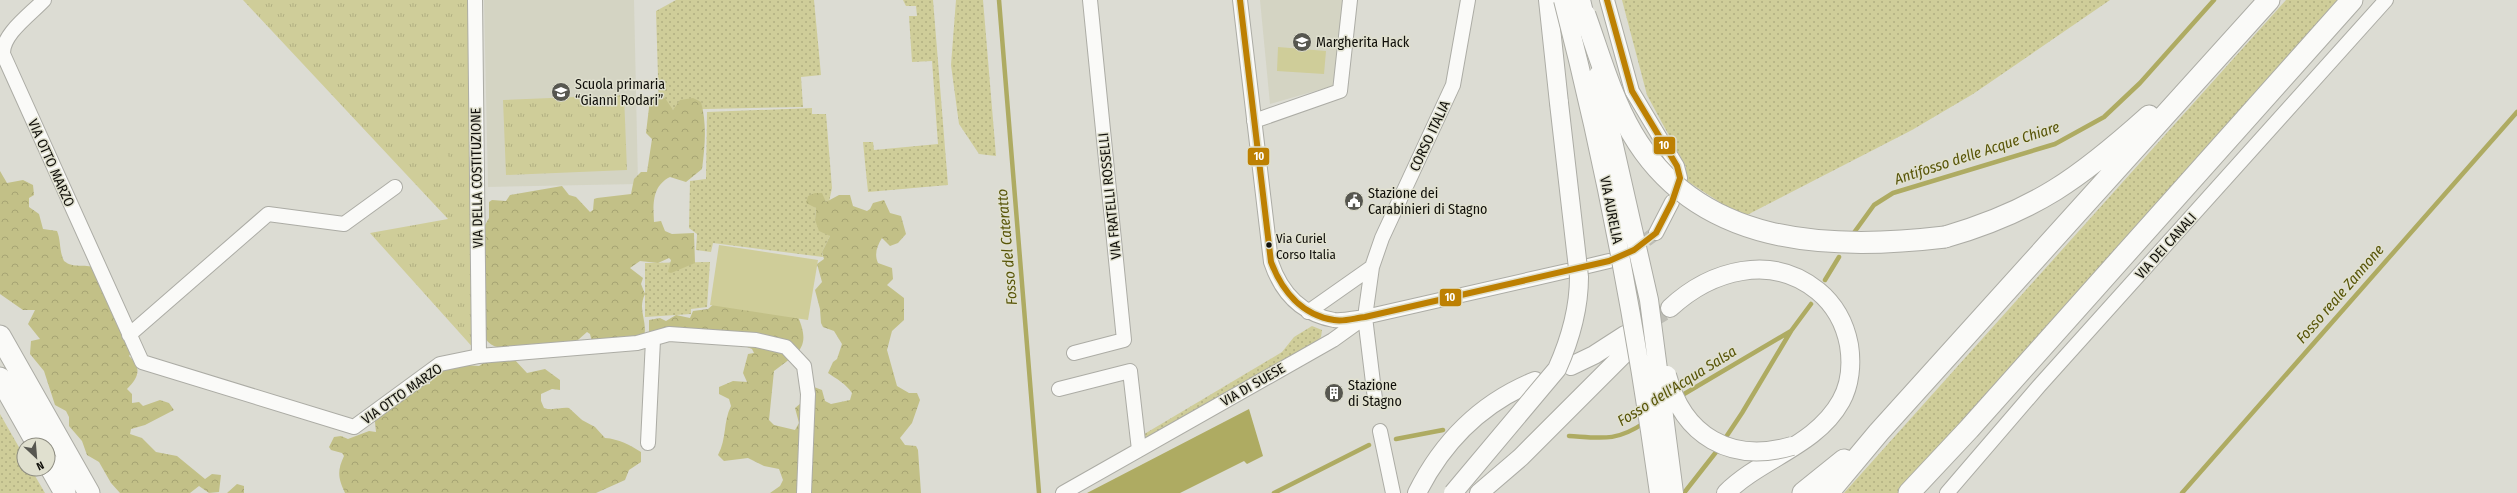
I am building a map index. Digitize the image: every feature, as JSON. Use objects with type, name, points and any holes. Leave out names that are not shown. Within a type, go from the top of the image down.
[{"type":"highway","points":[[1828,493],[1879,432],[2269,0]]},
{"type":"highway","points":[[1909,493],[1969,429],[2352,0]]},
{"type":"highway","points":[[1583,7],[1621,114],[1632,133],[1655,165],[1670,182],[1698,205],[1762,231],[1801,240],[1880,243],[1945,237],[2005,217],[2056,191],[2100,160],[2160,107],[2206,71]]},
{"type":"highway","points":[[0,336],[89,493]]},
{"type":"highway","points":[[0,378],[33,437]]},
{"type":"highway","points":[[1925,493],[1969,429]]},
{"type":"highway","points":[[1803,493],[1879,432]]},
{"type":"highway","points":[[56,477],[65,493]]},
{"type":"main road","points":[[1453,493],[1557,369],[1564,354],[1578,304],[1579,277],[1548,0]]},
{"type":"main road","name":"VIA AURELIA","points":[[1562,0],[1589,102],[1620,253],[1641,366],[1659,493]]},
{"type":"main road","name":"VIA AURELIA","points":[[1583,7],[1649,300],[1674,493]]},
{"type":"main road","points":[[1670,308],[1698,287],[1728,273],[1760,269],[1792,275],[1810,284],[1834,308],[1848,338],[1850,353],[1847,386],[1835,412],[1810,436],[1750,472],[1726,493]]},
{"type":"main road","points":[[1649,300],[1670,388],[1678,407],[1697,430],[1721,445],[1744,451],[1767,452],[1792,446]]},
{"type":"main road","points":[[1479,493],[1521,457],[1627,342],[1571,366]]},
{"type":"main road","points":[[1417,493],[1452,439],[1472,417],[1506,394],[1535,381]]},
{"type":"street","name":"VIA OTTO MARZO","points":[[44,0],[10,35],[2,46],[3,54],[142,362],[354,428],[440,364],[479,356],[637,344],[669,334],[708,335],[756,340],[786,347],[804,366],[808,394],[804,493]]},
{"type":"street","name":"VIA DELLA COSTITUZIONE","points":[[475,0],[479,356]]},
{"type":"street","name":"VIA FRATELLI ROSSELLI","points":[[1074,353],[1124,340],[1090,0]]},
{"type":"street","points":[[1240,0],[1270,262],[1277,279],[1287,295],[1308,312],[1335,320],[1365,316],[1567,271]]},
{"type":"street","points":[[1254,121],[1340,91],[1350,0]]},
{"type":"street","name":"CORSO ITALIA","points":[[1375,399],[1365,316],[1372,266],[1382,238],[1453,85],[1468,0]]},
{"type":"street","points":[[1607,0],[1632,91],[1677,166],[1680,178]]},
{"type":"street","name":"VIA DEI CANALI","points":[[1947,493],[2039,386],[2386,0]]},
{"type":"street","points":[[129,335],[268,214],[344,224],[395,187]]},
{"type":"street","points":[[1656,233],[1672,202]]},
{"type":"street","points":[[1588,266],[1608,262]]},
{"type":"street","points":[[1308,312],[1372,266]]},
{"type":"street","name":"VIA DI SUESE","points":[[1063,493],[1333,340],[1365,316]]},
{"type":"street","points":[[648,443],[653,340]]},
{"type":"street","points":[[1059,389],[1130,371],[1139,450]]},
{"type":"street","points":[[1380,430],[1392,493]]},
{"type":"shaded area","name":"Scuola primaria “Gianni Rodari”","points":[[484,0],[634,0],[638,184],[488,187]]},
{"type":"shaded area","name":"Margherita Hack","points":[[1260,0],[1343,0],[1336,85],[1270,104]]},
{"type":"shaded area","points":[[1249,409],[1263,456],[1247,464],[1244,461],[1180,493],[1087,493]]},
{"type":"green space","points":[[243,0],[470,0],[476,351],[370,233],[448,219]]},
{"type":"green space","points":[[676,0],[814,0],[821,75],[801,77],[803,107],[659,110],[656,11]]},
{"type":"green space","points":[[903,0],[933,0],[948,185],[868,192],[863,142],[873,142],[874,150],[938,144],[932,61],[912,62],[909,16],[917,16],[916,6],[906,6]]},
{"type":"green space","points":[[956,0],[983,0],[996,156],[979,154],[959,124],[951,65]]},
{"type":"green space","points":[[1622,0],[2110,0],[1973,94],[1912,130],[1747,215],[1724,205],[1684,179],[1686,167],[1647,95]]},
{"type":"green space","points":[[2286,0],[2341,0],[1899,493],[1844,493]]},
{"type":"green space","points":[[1278,47],[1326,51],[1324,74],[1277,71]]},
{"type":"green space","points":[[656,94],[665,98],[673,110],[680,100],[693,98],[701,102],[703,110],[705,135],[702,169],[686,182],[670,177],[664,181],[657,190],[654,202],[654,222],[661,221],[665,231],[672,234],[694,233],[695,263],[671,273],[668,272],[671,260],[669,258],[658,263],[640,261],[630,268],[643,278],[641,284],[645,294],[642,305],[645,326],[644,337],[592,342],[590,334],[587,332],[570,347],[535,351],[525,345],[522,349],[510,349],[500,348],[490,344],[483,335],[480,234],[489,218],[489,202],[492,200],[506,201],[510,195],[562,186],[569,195],[576,197],[590,212],[593,210],[594,199],[631,194],[634,179],[641,172],[647,172],[652,139],[646,133],[650,99]]},
{"type":"green space","points":[[624,95],[627,170],[506,175],[503,100]]},
{"type":"green space","points":[[812,108],[812,114],[826,114],[832,188],[829,202],[826,202],[824,199],[813,206],[816,208],[815,220],[830,236],[822,252],[823,257],[713,243],[711,252],[696,250],[697,234],[689,228],[690,181],[706,179],[707,112]]},
{"type":"green space","points":[[445,148],[453,168],[444,172],[435,153]]},
{"type":"green space","points":[[0,171],[7,183],[23,180],[33,185],[34,195],[29,198],[29,207],[39,214],[43,229],[57,231],[64,261],[71,265],[96,268],[134,348],[129,356],[136,365],[137,372],[134,380],[127,389],[132,394],[132,403],[139,402],[143,406],[160,400],[169,403],[174,410],[145,425],[131,429],[130,434],[142,438],[156,452],[177,456],[205,479],[212,474],[221,475],[219,492],[209,493],[199,486],[190,493],[120,493],[111,483],[99,462],[87,455],[82,441],[69,426],[69,417],[66,411],[55,405],[44,371],[30,354],[31,341],[40,339],[28,324],[35,310],[23,310],[0,294]]},
{"type":"green space","points":[[815,193],[822,193],[826,202],[839,195],[850,195],[853,206],[867,211],[873,203],[884,200],[890,213],[901,216],[906,234],[898,243],[890,246],[882,238],[877,247],[876,256],[878,263],[892,268],[893,279],[887,285],[904,298],[904,320],[892,331],[887,350],[897,386],[909,393],[917,393],[920,400],[912,423],[900,438],[905,445],[916,446],[918,450],[921,493],[770,493],[780,486],[783,480],[779,469],[764,466],[748,458],[724,461],[718,455],[723,442],[727,418],[731,406],[729,399],[719,394],[719,387],[733,381],[747,382],[743,373],[748,354],[754,353],[752,349],[735,342],[649,335],[649,320],[660,318],[666,321],[676,315],[690,318],[693,311],[708,309],[716,302],[798,317],[802,328],[803,343],[795,354],[774,371],[769,420],[774,425],[795,430],[799,423],[795,408],[801,403],[807,405],[814,387],[822,390],[825,401],[831,404],[850,400],[852,393],[850,390],[828,373],[833,362],[837,359],[842,344],[834,331],[823,327],[821,323],[820,309],[815,290],[822,282],[817,264],[824,259],[822,252],[830,236],[819,231],[815,220],[816,208],[806,203],[808,196]]},
{"type":"green space","points":[[719,245],[818,260],[808,320],[710,305]]},
{"type":"green space","points":[[710,262],[707,307],[691,309],[691,314],[645,317],[645,263]]},
{"type":"green space","points":[[1312,326],[1322,330],[1321,337],[1316,342],[1146,440],[1141,436],[1282,352],[1294,337]]},
{"type":"green space","points":[[514,359],[527,373],[545,369],[560,380],[560,390],[552,389],[541,394],[541,401],[544,408],[569,408],[582,420],[595,427],[605,438],[624,443],[641,452],[641,462],[629,470],[625,480],[596,493],[345,493],[339,474],[344,456],[342,453],[331,450],[329,447],[334,437],[341,436],[348,439],[369,431],[376,432],[374,412],[414,386],[430,384],[430,369],[464,365],[479,366],[485,362]]},
{"type":"green space","points":[[0,414],[16,442],[16,477],[36,477],[45,493],[0,493]]},
{"type":"green space","points":[[237,484],[244,486],[244,493],[227,493]]},
{"type":"waterway","name":"Fosso del Cateratto","points":[[999,0],[1039,493]]},
{"type":"waterway","name":"Antifosso delle Acque Chiare","points":[[1853,234],[1874,205],[1893,193],[2055,144],[2104,117],[2140,83],[2214,0]]},
{"type":"waterway","name":"Fosso reale Zannone","points":[[2182,493],[2517,112]]},
{"type":"waterway","name":"Antifosso delle Acque Chiare","points":[[1825,280],[1839,257]]},
{"type":"waterway","points":[[1724,440],[1791,331],[1811,304]]},
{"type":"waterway","name":"Fosso dell'Acqua Salsa","points":[[1679,397],[1791,331]]},
{"type":"waterway","name":"Fosso dell'Acqua Salsa","points":[[1569,436],[1599,438],[1616,436],[1634,429],[1644,423]]},
{"type":"waterway","name":"Fosso dell'Acqua Salsa","points":[[1396,439],[1443,430]]},
{"type":"waterway","name":"Fosso dell'Acqua Salsa","points":[[1274,493],[1369,445]]},
{"type":"waterway","points":[[1684,493],[1720,447]]},
{"type":"tunnel","points":[[1629,252],[1656,233]]},
{"type":"tunnel","points":[[1625,335],[1670,308]]},
{"type":"transit line","name":"10","points":[[1240,0],[1271,262],[1287,292],[1303,307],[1312,313],[1323,317],[1342,321],[1609,261],[1634,250],[1656,233],[1672,202],[1680,178],[1677,166],[1632,91],[1607,0]]},
{"type":"place","name":"Margherita Hack","points":[[1302,42]]},
{"type":"place","name":"Scuola primaria “Gianni Rodari”","points":[[561,92]]},
{"type":"place","name":"Stazione dei Carabinieri di Stagno","points":[[1354,201]]},
{"type":"place","name":"Via Curiel Corso Italia","points":[[1269,245]]},
{"type":"place","name":"Stazione di Stagno","points":[[1334,393]]}]
